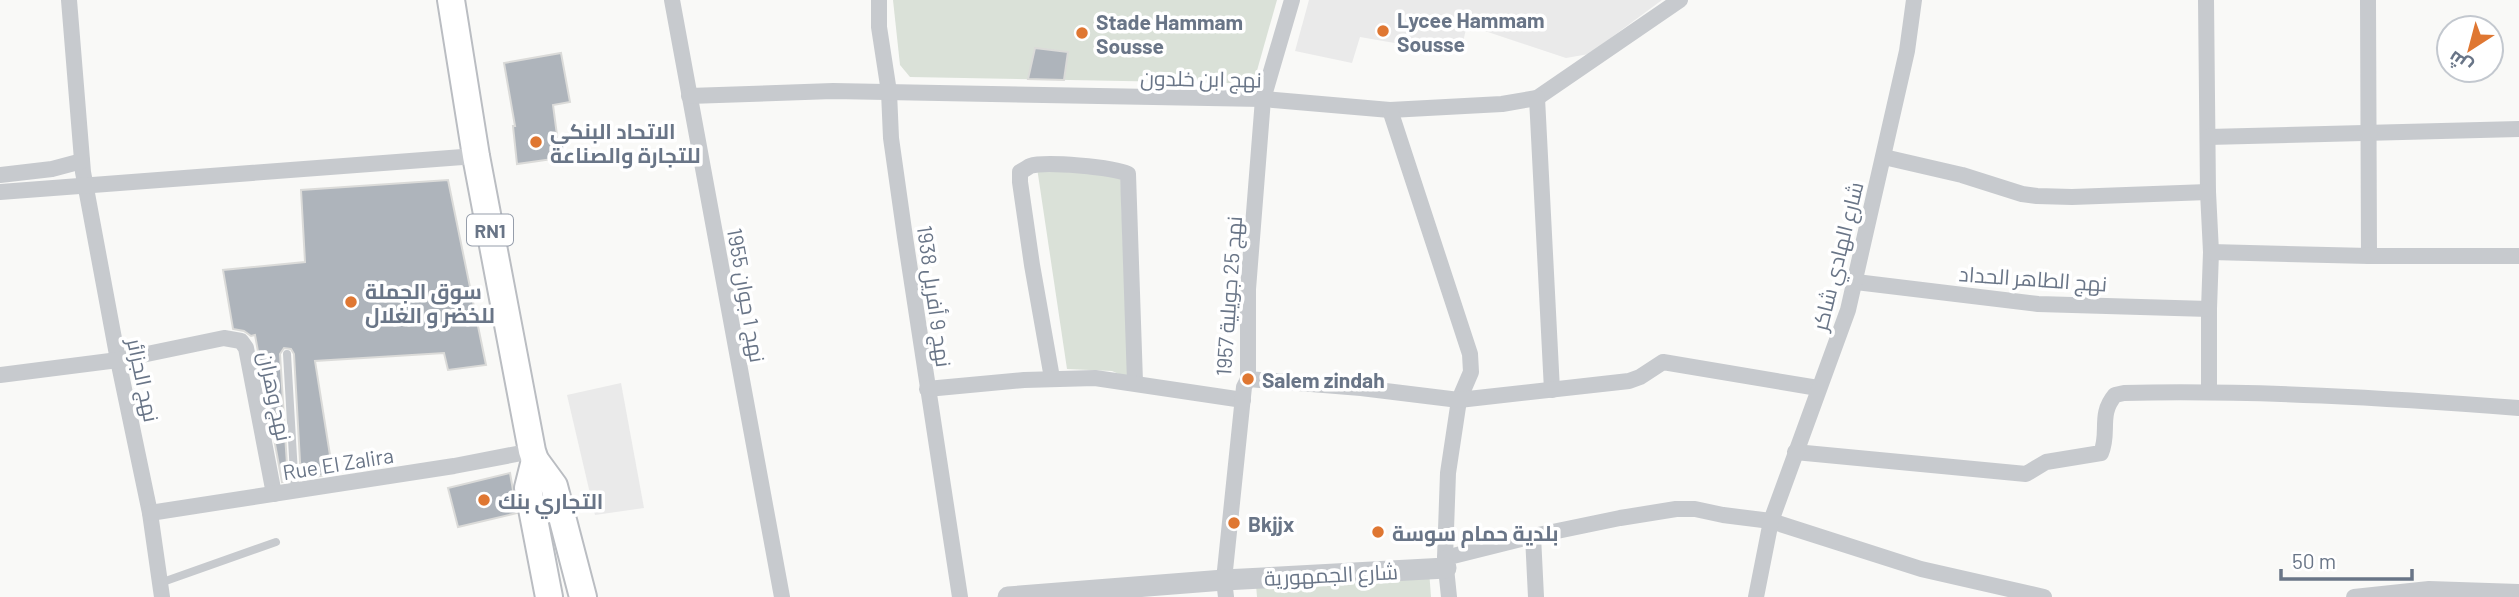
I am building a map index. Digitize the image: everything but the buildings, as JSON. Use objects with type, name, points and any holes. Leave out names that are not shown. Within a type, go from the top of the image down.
[{"type":"main road","name":"RN1","points":[[451,0],[476,156],[533,455],[528,488],[549,597]]},
{"type":"main road","name":"RN1","points":[[533,455],[554,485],[583,597]]},
{"type":"street","name":"نهج الجزائر","points":[[69,0],[84,173],[118,360],[150,513],[161,590]]},
{"type":"street","name":"نهج 1 جوان 1955","points":[[672,0],[782,597]]},
{"type":"street","name":"نهج 9 أفريل 1938","points":[[879,0],[879,27],[889,92],[891,138],[960,597]]},
{"type":"street","name":"نهج 25 جويلية 1957","points":[[1225,588],[1244,387],[1248,379],[1248,289],[1263,99],[1292,0]]},
{"type":"street","name":"نهج ابن خلدون","points":[[689,96],[889,92],[1263,99],[1390,110],[1502,104],[1537,99],[1679,0]]},
{"type":"street","name":"شارع الهادي شاكر","points":[[1756,597],[1771,521],[1818,388],[1840,337],[1856,282],[1907,51],[1914,0]]},
{"type":"street","points":[[2206,0],[2211,252],[2208,309],[2209,391]]},
{"type":"street","points":[[2368,0],[2369,256]]},
{"type":"street","points":[[1537,99],[1552,390]]},
{"type":"street","points":[[1390,110],[1470,354],[1471,372],[1459,400],[1448,472],[1448,597]]},
{"type":"street","points":[[2208,137],[2519,129]]},
{"type":"street","points":[[0,175],[52,169],[84,173],[476,156]]},
{"type":"street","points":[[1884,157],[2037,196],[2208,192]]},
{"type":"street","points":[[1052,378],[1032,265],[1020,172],[1038,165],[1083,166],[1128,174],[1135,382]]},
{"type":"street","points":[[0,192],[84,173]]},
{"type":"street","points":[[2211,252],[2519,256]]},
{"type":"street","name":"نهج الطاهر الحداد","points":[[1856,282],[2038,304],[2208,309]]},
{"type":"street","name":"نهج وهران","points":[[0,375],[118,360],[223,338],[241,341],[246,348],[274,494]]},
{"type":"street","points":[[1248,379],[1361,388],[1459,400],[1629,381],[1662,362],[1818,388]]},
{"type":"street","points":[[927,390],[1052,378],[1095,378],[1243,400]]},
{"type":"street","points":[[1795,452],[2026,474],[2046,462],[2101,453],[2105,411],[2115,395],[2209,391],[2399,398],[2519,408]]},
{"type":"street","name":"Rue El Zalira","points":[[150,513],[533,455]]},
{"type":"street","points":[[1446,563],[1533,536],[1620,518],[1676,509],[1706,510],[1771,521],[1921,569],[2044,597]]},
{"type":"street","points":[[1533,536],[1535,597]]},
{"type":"street","name":"شارع الجمهورية","points":[[1007,597],[1225,588],[1446,563]]},
{"type":"street","points":[[2354,597],[2429,589],[2519,592]]},
{"type":"lane","points":[[287,354],[295,491]]},
{"type":"lane","points":[[161,590],[276,542]]},
{"type":"shaded area","name":"Stade Hammam Sousse","points":[[893,0],[1277,0],[1256,74],[1230,83],[910,77],[900,65]]},
{"type":"shaded area","name":"Lycee Hammam Sousse","points":[[1309,0],[1662,0],[1589,54],[1566,58],[1467,25],[1463,42],[1444,38],[1435,50],[1360,37],[1352,63],[1295,51]]},
{"type":"shaded area","points":[[1036,161],[1120,165],[1128,378],[1112,371],[1067,369]]},
{"type":"shaded area","points":[[621,383],[644,508],[595,515],[567,395]]},
{"type":"shaded area","points":[[1429,570],[1431,597],[1257,597],[1256,585]]},
{"type":"place","name":"Lycee Hammam Sousse","points":[[1383,31]]},
{"type":"place","name":"Stade Hammam Sousse","points":[[1082,33]]},
{"type":"place","name":"الاتحاد البنكي للتجارة والصناعة","points":[[536,142]]},
{"type":"place","name":"سوق الجملة للخضر و الغلال","points":[[351,302]]},
{"type":"place","name":"Salem zindah","points":[[1248,379]]},
{"type":"place","name":"التجاري بنك","points":[[484,500]]},
{"type":"place","name":"Bkjjx","points":[[1234,523]]},
{"type":"place","name":"بلدية حمام سوسة","points":[[1378,532]]}]
